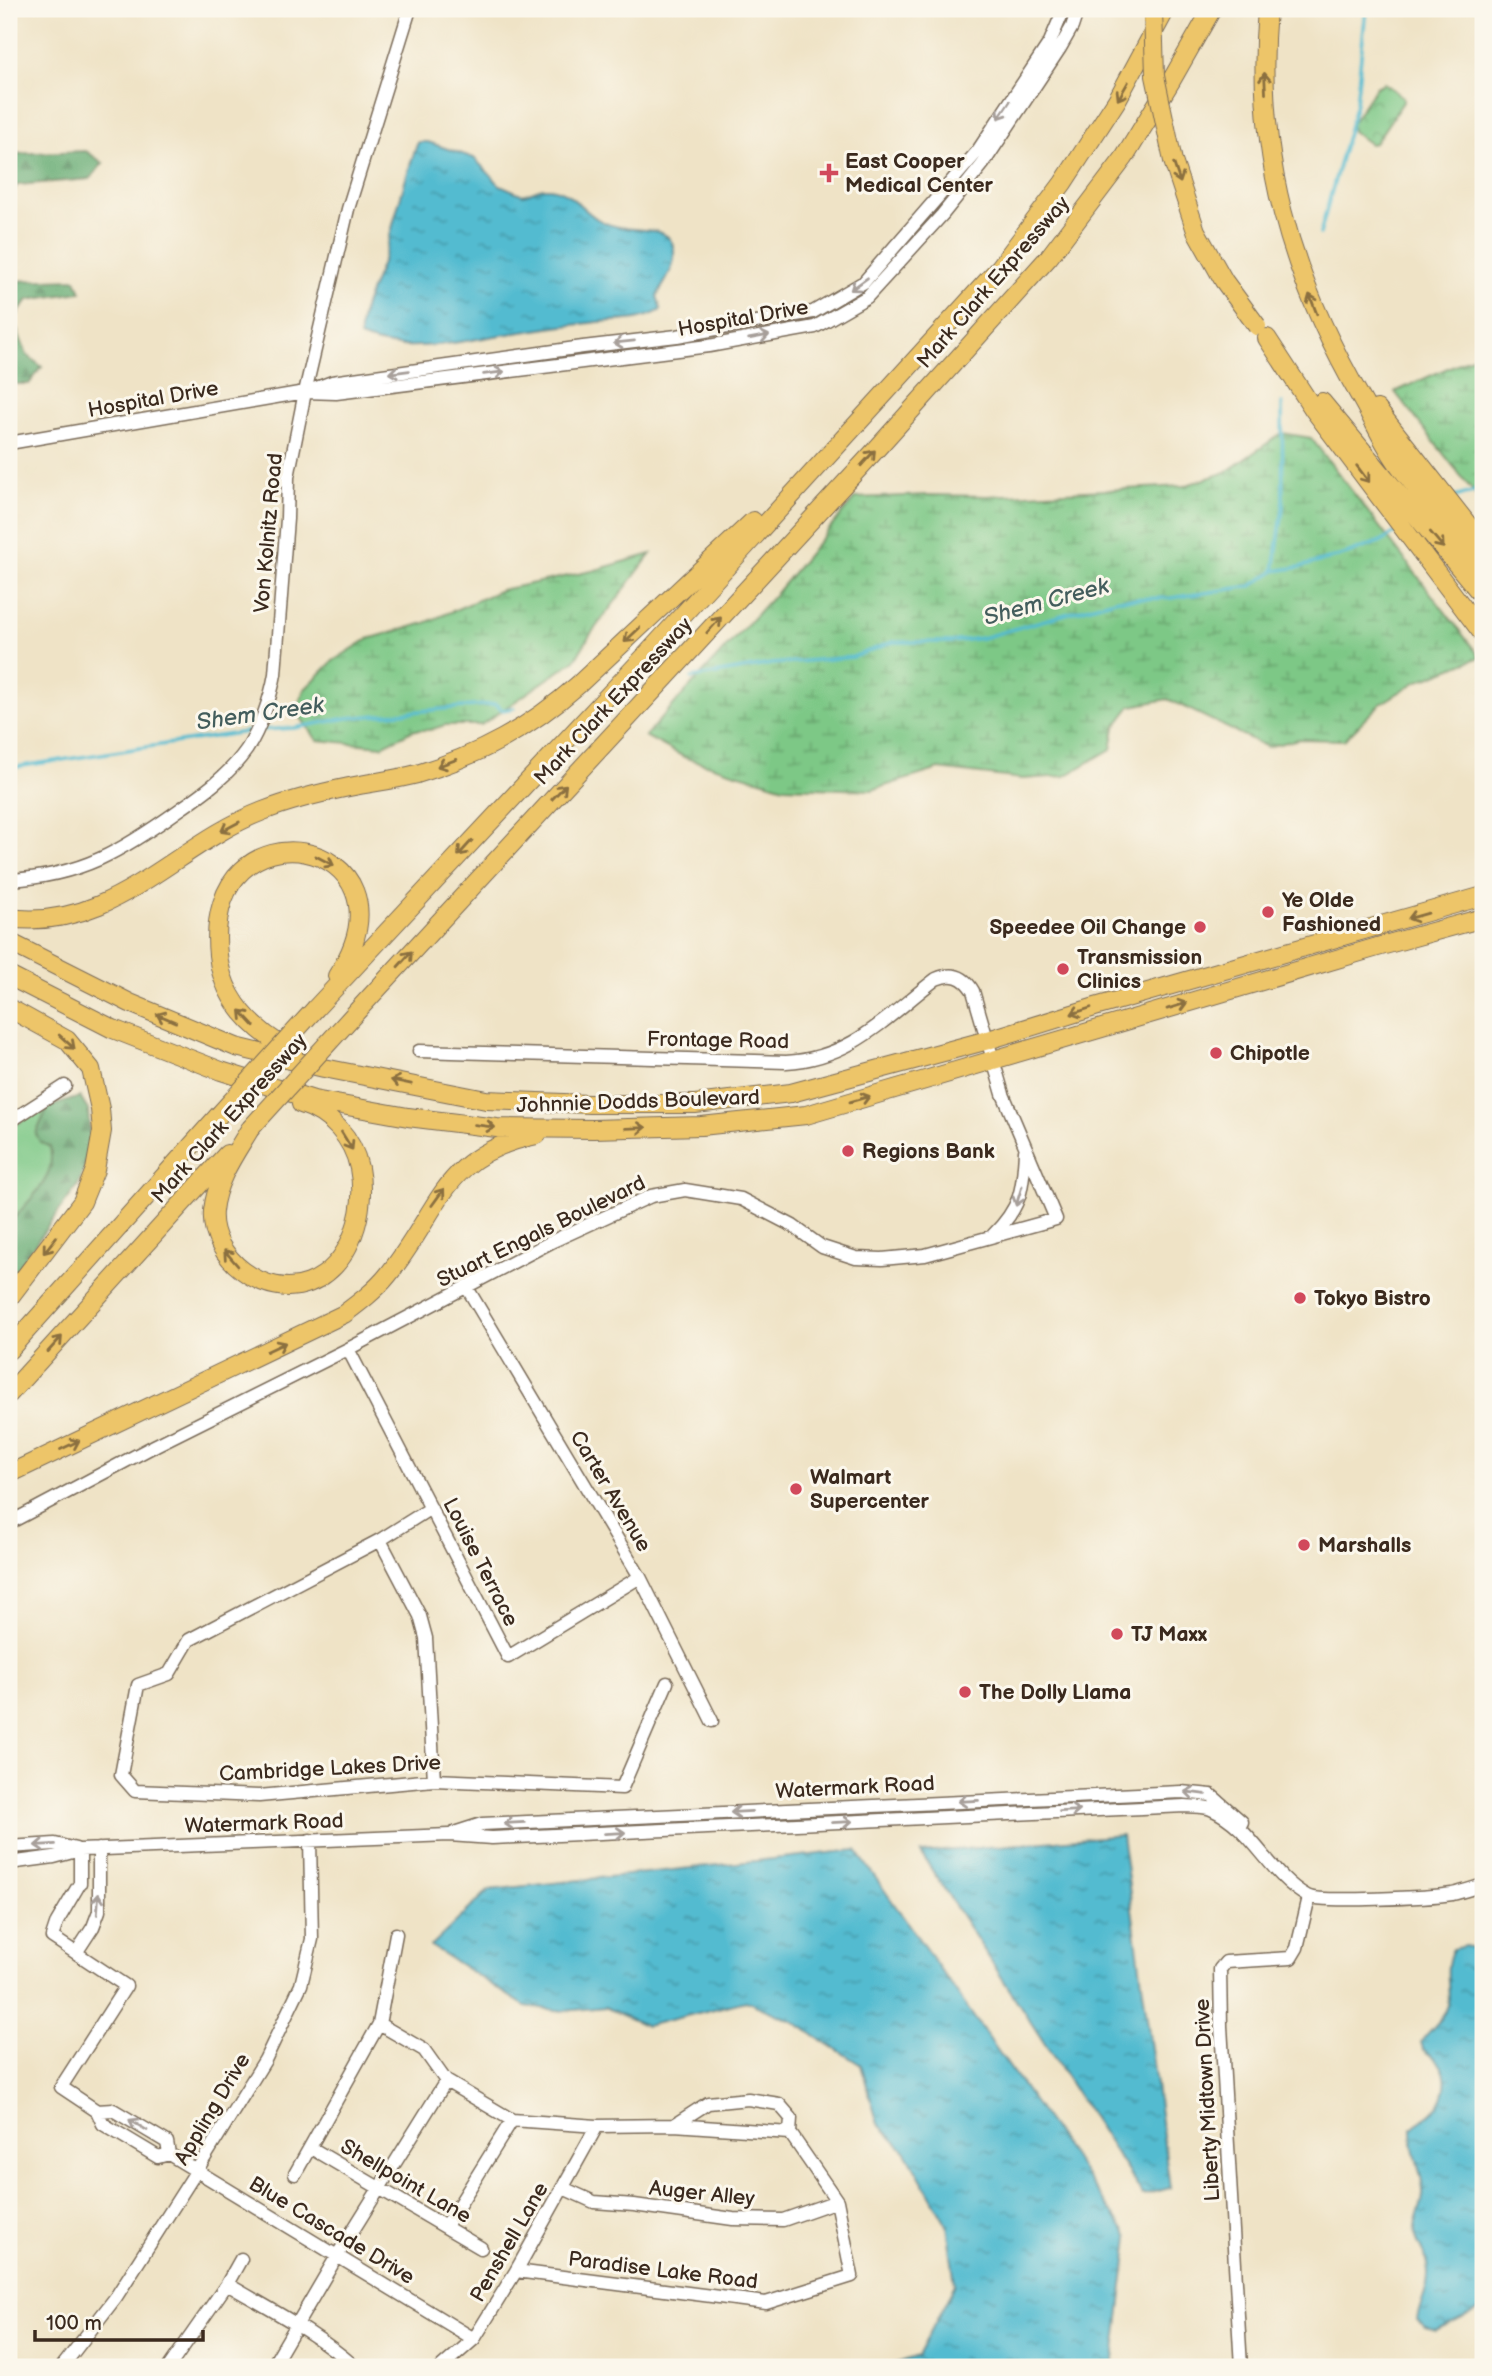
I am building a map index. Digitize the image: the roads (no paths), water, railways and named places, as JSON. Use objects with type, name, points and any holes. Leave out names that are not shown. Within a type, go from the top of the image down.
[{"type":"highway","points":[[1153,9],[1155,76],[1173,161],[1196,231],[1224,281],[1314,410],[1483,634]]},
{"type":"highway","name":"Mark Clark Expressway","points":[[9,1350],[316,1008],[657,643],[976,295],[1029,230],[1117,100],[1166,9]]},
{"type":"highway","name":"Mark Clark Expressway","points":[[9,1394],[1040,268],[1124,158],[1212,9]]},
{"type":"highway","points":[[1267,9],[1264,81],[1279,199],[1288,236],[1315,310],[1342,366],[1397,463],[1483,568]]},
{"type":"highway","points":[[1262,332],[1483,596]]},
{"type":"highway","points":[[1342,366],[1483,544]]},
{"type":"highway","points":[[9,918],[42,918],[96,908],[138,887],[193,848],[262,812],[317,794],[416,774],[480,751],[507,738],[550,709],[578,685],[876,402]]},
{"type":"highway","points":[[316,1008],[343,967],[354,944],[358,932],[359,901],[346,876],[326,860],[312,854],[288,850],[261,856],[237,877],[222,904],[217,944],[225,986],[235,1004],[262,1033],[324,1068]]},
{"type":"highway","name":"Johnnie Dodds Boulevard","points":[[9,943],[130,1003],[236,1047],[324,1068],[486,1100],[695,1104],[792,1093],[988,1040],[1483,896]]},
{"type":"highway","name":"Johnnie Dodds Boulevard","points":[[9,976],[113,1029],[221,1071],[314,1100],[408,1117],[485,1126],[567,1129],[701,1126],[806,1115],[1483,918]]},
{"type":"highway","points":[[9,1007],[67,1040],[91,1069],[99,1099],[102,1131],[95,1170],[82,1202],[9,1298]]},
{"type":"highway","points":[[113,1029],[176,1065],[307,1105],[320,1112],[342,1132],[350,1144],[359,1171],[361,1187],[358,1219],[352,1238],[337,1262],[310,1283],[286,1285],[252,1276],[236,1265],[226,1253],[214,1230],[213,1214],[218,1188],[250,1129]]},
{"type":"highway","points":[[9,1474],[344,1314],[389,1274],[446,1186],[474,1159],[511,1141],[567,1129]]},
{"type":"street","name":"Von Kolnitz Road","points":[[9,880],[35,879],[103,860],[137,840],[219,781],[249,746],[271,697],[275,674],[288,519],[288,477],[305,392],[348,209],[410,9]]},
{"type":"street","name":"Hospital Drive","points":[[9,443],[305,392],[332,382],[583,346],[677,336],[813,312],[864,282],[977,152],[1050,42],[1064,9]]},
{"type":"street","name":"Hospital Drive","points":[[305,392],[336,393],[709,346],[815,327],[867,297],[942,215],[983,164],[1060,48],[1078,9]]},
{"type":"street","name":"Frontage Road","points":[[419,1051],[811,1061],[873,1032],[944,975],[954,975],[968,983],[988,1040]]},
{"type":"street","name":"Stuart Engals Boulevard","points":[[9,1523],[553,1241],[651,1196],[685,1190],[741,1199],[793,1226],[822,1247],[856,1258],[882,1259],[925,1255],[1056,1219],[1003,1094],[988,1040]]},
{"type":"street","points":[[9,1122],[65,1086]]},
{"type":"street","points":[[990,1237],[1007,1220],[1020,1196],[1025,1146]]},
{"type":"street","name":"Carter Avenue","points":[[466,1286],[640,1577],[712,1721]]},
{"type":"street","name":"Louise Terrace","points":[[348,1349],[508,1657],[640,1577]]},
{"type":"street","name":"Cambridge Lakes Drive","points":[[431,1508],[380,1539],[189,1640],[169,1674],[138,1685],[121,1775],[135,1791],[259,1796],[434,1780],[622,1788],[667,1683]]},
{"type":"street","points":[[380,1539],[420,1616],[426,1638],[434,1780]]},
{"type":"street","name":"Watermark Road","points":[[9,1863],[54,1857],[80,1850],[449,1835],[482,1824],[1181,1791],[1211,1795],[1241,1819],[1245,1832],[1283,1878],[1309,1897]]},
{"type":"street","name":"Appling Drive","points":[[62,2367],[116,2297],[197,2171],[265,2060],[301,1985],[312,1939],[310,1840]]},
{"type":"street","name":"Watermark Road","points":[[9,1847],[55,1844],[80,1850]]},
{"type":"street","points":[[76,1953],[93,1927],[99,1911],[99,1849]]},
{"type":"street","name":"Blue Cascade Drive","points":[[80,1850],[80,1883],[53,1930],[52,1937],[126,1986],[61,2087],[97,2111],[113,2110],[167,2142],[169,2154],[474,2339]]},
{"type":"street","points":[[1309,1897],[1336,1899],[1452,1894],[1483,1885]]},
{"type":"street","name":"Liberty Midtown Drive","points":[[1241,2367],[1222,2052],[1220,1969],[1226,1962],[1291,1958],[1297,1948],[1309,1897]]},
{"type":"street","points":[[296,2174],[379,2024],[396,1934]]},
{"type":"street","points":[[379,2024],[424,2049],[446,2081],[512,2120],[597,2126],[674,2125],[790,2133]]},
{"type":"street","points":[[272,2367],[337,2256],[446,2081]]},
{"type":"street","name":"Paradise Lake Road","points":[[516,2271],[766,2303],[852,2276],[837,2201],[790,2133],[791,2118],[779,2104],[748,2098],[708,2103],[674,2125]]},
{"type":"street","points":[[446,2226],[512,2120]]},
{"type":"street","name":"Penshell Lane","points":[[442,2367],[474,2339],[516,2271],[597,2126]]},
{"type":"street","name":"Shellpoint Lane","points":[[311,2148],[481,2248]]},
{"type":"street","name":"Auger Alley","points":[[563,2188],[594,2202],[733,2219],[783,2220],[837,2201]]},
{"type":"street","points":[[169,2367],[227,2284],[241,2259]]},
{"type":"street","points":[[227,2284],[297,2324],[335,2349],[355,2367]]},
{"type":"water","points":[[418,142],[428,142],[474,158],[500,185],[523,195],[553,188],[605,223],[662,233],[671,241],[674,255],[671,270],[657,296],[661,310],[630,320],[530,330],[428,346],[390,345],[360,337],[362,316],[385,254]]},
{"type":"water","points":[[1122,1835],[1170,2188],[1143,2195],[921,1853]]},
{"type":"water","points":[[856,1850],[1129,2237],[1113,2367],[886,2367],[918,2356],[955,2284],[947,2225],[906,2152],[878,2124],[861,2065],[792,2021],[746,2001],[646,2026],[605,2007],[564,2011],[525,2006],[431,1946],[489,1890]]},
{"type":"water","points":[[1465,1946],[1483,1950],[1483,2308],[1436,2331],[1425,2328],[1417,2320],[1428,2273],[1415,2233],[1423,2191],[1412,2128],[1435,2110],[1442,2098],[1445,2084],[1443,2070],[1423,2049],[1421,2042],[1446,2011],[1450,1958],[1453,1949]]},
{"type":"waterway","points":[[1320,234],[1356,103],[1366,9]]},
{"type":"waterway","points":[[1274,571],[1283,508],[1282,403]]},
{"type":"waterway","name":"Shem Creek","points":[[1454,497],[1473,492],[1483,485]]},
{"type":"waterway","name":"Shem Creek","points":[[692,678],[771,664],[853,657],[893,642],[951,642],[982,638],[1118,599],[1171,598],[1251,586],[1274,571],[1347,554],[1384,540],[1398,531]]},
{"type":"waterway","name":"Shem Creek","points":[[260,730],[294,728],[347,718],[495,704],[503,710],[514,708]]},
{"type":"waterway","name":"Shem Creek","points":[[9,768],[252,731]]},
{"type":"place","name":"East Cooper Medical Center","points":[[829,173]]},
{"type":"place","name":"Ye Olde Fashioned","points":[[1268,912]]},
{"type":"place","name":"Speedee Oil Change","points":[[1200,927]]},
{"type":"place","name":"Transmission Clinics","points":[[1063,969]]},
{"type":"place","name":"Chipotle","points":[[1216,1053]]},
{"type":"place","name":"Regions Bank","points":[[848,1151]]},
{"type":"place","name":"Tokyo Bistro","points":[[1300,1298]]},
{"type":"place","name":"Walmart Supercenter","points":[[796,1489]]},
{"type":"place","name":"Marshalls","points":[[1304,1545]]},
{"type":"place","name":"TJ Maxx","points":[[1117,1634]]},
{"type":"place","name":"The Dolly Llama","points":[[965,1692]]}]
